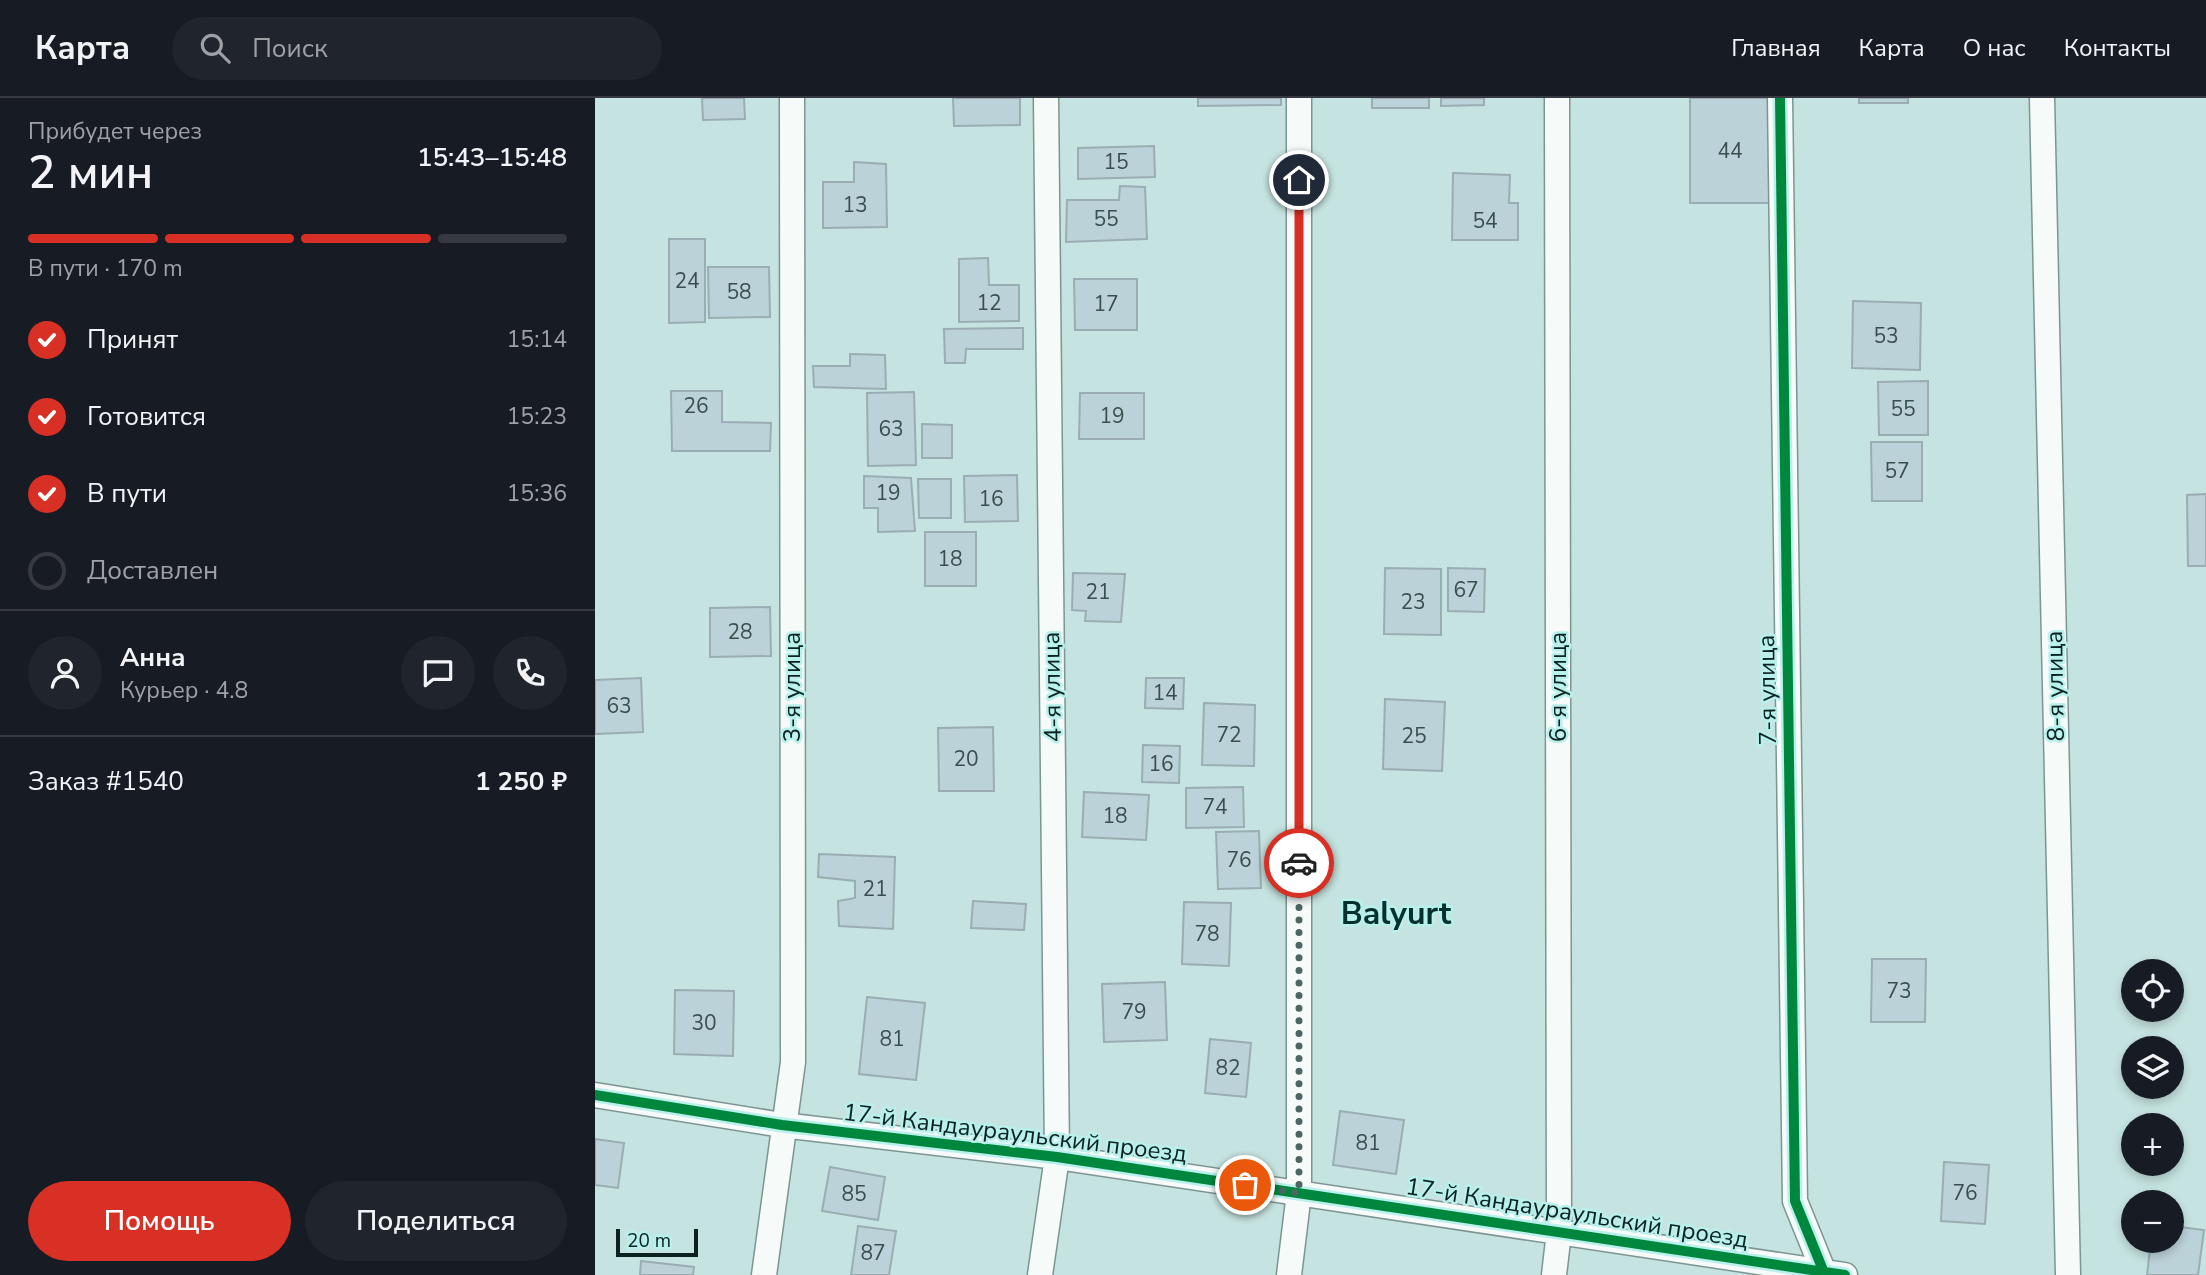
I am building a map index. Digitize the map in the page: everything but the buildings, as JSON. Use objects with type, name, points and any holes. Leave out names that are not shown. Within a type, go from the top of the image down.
[{"type":"street","name":"3-я улица","points":[[764,1275],[782,1125],[793,1062],[792,98]]},
{"type":"street","name":"4-я улица","points":[[1040,1275],[1057,1157],[1046,98]]},
{"type":"street","points":[[1289,1275],[1299,1193],[1299,98]]},
{"type":"street","name":"6-я улица","points":[[1554,1275],[1559,1232],[1557,98]]},
{"type":"street","name":"7-я улица","points":[[1780,98],[1795,1201],[1832,1274]]},
{"type":"street","name":"8-я улица","points":[[2042,98],[2068,1275]]},
{"type":"street","name":"17-й Кандаураульский проезд","points":[[595,1095],[782,1125],[1057,1157],[1832,1274]]},
{"type":"cycle path","points":[[1780,98],[1795,1201],[1825,1275]]},
{"type":"cycle path","points":[[595,1095],[782,1125],[1057,1157],[1845,1275]]},
{"type":"way so far","points":[[1245,1185],[1299,1193],[1299,863]]},
{"type":"district","name":"Balyurt","points":[[1396,913]]},
{"type":"route","points":[[1299,180],[1299,863]]}]
